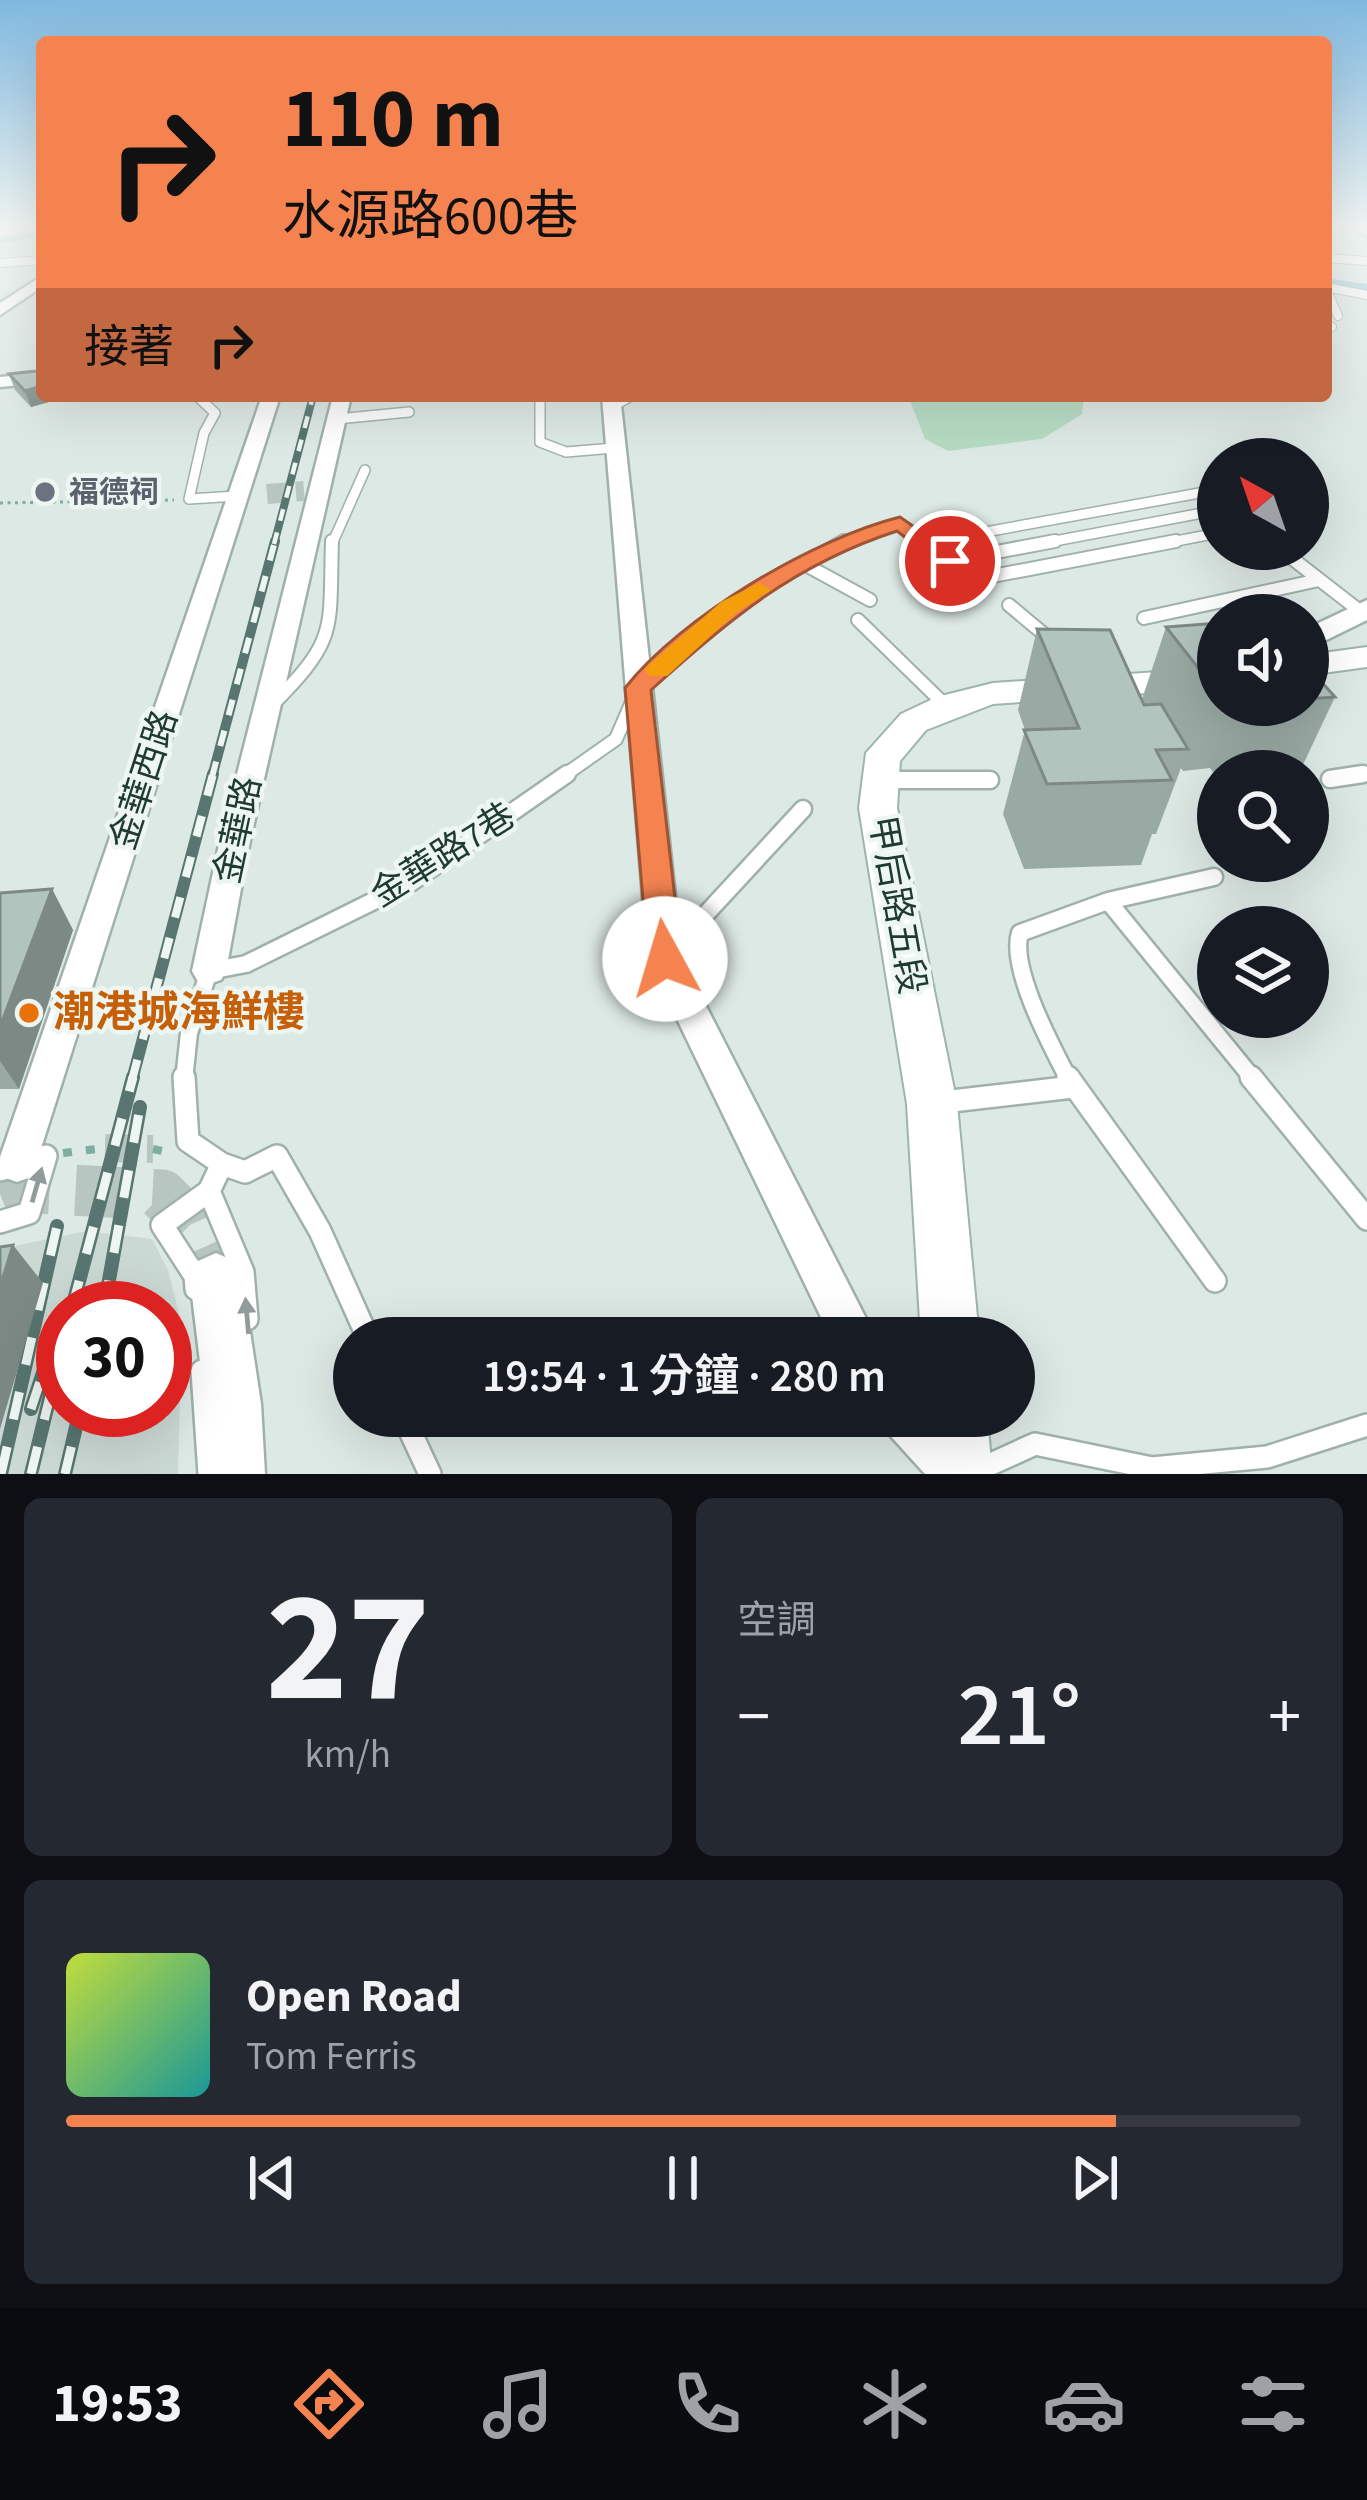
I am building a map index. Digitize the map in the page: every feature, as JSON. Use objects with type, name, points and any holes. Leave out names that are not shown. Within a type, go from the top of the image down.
[{"type":"main road","points":[[1329,663],[1365,659]]},
{"type":"main road","name":"甲后路五段","points":[[948,1317],[932,1104],[878,808],[878,780],[888,747],[904,728],[945,705],[993,692],[1098,679],[1197,678]]},
{"type":"main road","points":[[958,1437],[962,1474]]},
{"type":"street","points":[[0,382],[36,378]]},
{"type":"street","name":"金華西路","points":[[8,1167],[252,495],[270,402]]},
{"type":"street","points":[[618,402],[614,448],[665,959],[844,1317]]},
{"type":"street","name":"金華路","points":[[209,971],[312,491],[339,407]]},
{"type":"street","points":[[1329,629],[1358,614]]},
{"type":"street","points":[[1358,614],[1347,637],[1365,659]]},
{"type":"street","points":[[216,1280],[233,1404],[247,1463]]},
{"type":"street","points":[[924,1437],[962,1474]]},
{"type":"lane","points":[[1332,303],[1338,316]]},
{"type":"lane","points":[[203,402],[215,413],[204,434],[189,499],[252,495]]},
{"type":"lane","points":[[540,402],[541,442],[546,448],[571,453],[614,448]]},
{"type":"lane","points":[[339,407],[409,412]]},
{"type":"lane","points":[[265,713],[311,666],[329,634],[332,536],[365,470]]},
{"type":"lane","points":[[925,543],[1197,493]]},
{"type":"lane","points":[[950,561],[1197,510]]},
{"type":"lane","points":[[638,688],[729,607],[844,541],[900,523],[965,574],[989,578],[1197,536]]},
{"type":"lane","points":[[806,565],[870,600]]},
{"type":"lane","points":[[1306,570],[1358,614]]},
{"type":"lane","points":[[1144,618],[1319,580]]},
{"type":"lane","points":[[1009,605],[1057,645]]},
{"type":"lane","points":[[858,620],[945,705]]},
{"type":"lane","name":"金華路7巷","points":[[209,971],[246,964],[412,882],[616,739],[638,688]]},
{"type":"lane","points":[[1330,779],[1367,773]]},
{"type":"lane","points":[[878,780],[990,780]]},
{"type":"lane","points":[[665,959],[803,809]]},
{"type":"lane","points":[[1197,881],[1108,901],[1020,933],[1015,949],[1049,1042],[1073,1087],[1216,1281]]},
{"type":"lane","points":[[1108,901],[1367,1219]]},
{"type":"lane","name":"金華路","points":[[209,971],[184,1044],[184,1115],[188,1141],[222,1164]]},
{"type":"lane","points":[[932,1104],[1073,1087]]},
{"type":"lane","points":[[8,1167],[46,1156]]},
{"type":"lane","points":[[0,1222],[29,1213],[46,1156]]},
{"type":"lane","points":[[209,1474],[195,1276],[162,1225],[209,1191],[222,1164],[245,1172],[277,1156],[320,1231],[359,1317]]},
{"type":"lane","points":[[209,1191],[243,1272],[250,1350],[247,1463]]},
{"type":"lane","points":[[962,1474],[1035,1444],[1152,1468],[1267,1457],[1367,1425]]},
{"type":"lane","points":[[413,1437],[430,1474]]},
{"type":"path","points":[[0,503],[189,499]]},
{"type":"path","points":[[46,1156],[105,1148]]},
{"type":"shaded area","points":[[86,1231],[152,1239],[171,1281],[36,1281],[36,1437],[179,1437],[178,1474],[0,1474],[0,1249]]},
{"type":"green space","points":[[1083,402],[1082,414],[1042,439],[948,451],[925,439],[911,403]]},
{"type":"building","points":[[36,371],[36,388],[25,391],[9,374]]},
{"type":"building","points":[[1197,625],[1197,666],[1166,627]]},
{"type":"building","points":[[1037,629],[1110,630],[1144,705],[1161,704],[1188,749],[1156,750],[1172,780],[1047,784],[1024,730],[1079,728]]},
{"type":"building","points":[[52,889],[0,1027],[0,893]]},
{"type":"building","points":[[13,1245],[0,1287],[0,1247]]},
{"type":"tunnel","points":[[267,494],[304,491]]},
{"type":"tunnel","points":[[105,1148],[153,1149]]},
{"type":"tunnel","points":[[0,1194],[17,1187],[162,1195],[191,1224],[216,1279]]},
{"type":"railway","points":[[274,544],[311,402]]},
{"type":"railway","points":[[212,777],[275,541]]},
{"type":"railway","points":[[132,1080],[213,774]]},
{"type":"railway","points":[[79,1281],[133,1077]]},
{"type":"railway","points":[[109,1281],[140,1107]]},
{"type":"railway","points":[[1,1474],[57,1226]]},
{"type":"railway","points":[[31,1409],[36,1394]]},
{"type":"railway","points":[[31,1474],[40,1437]]},
{"type":"railway","points":[[65,1474],[74,1437]]},
{"type":"slow traffic","points":[[658,670],[729,607],[759,590]]},
{"type":"place","name":"福德祠","points":[[45,492]]},
{"type":"place","name":"潮港城海鮮樓","points":[[29,1013]]},
{"type":"route","points":[[665,959],[638,688],[729,607],[844,541],[900,523],[950,561]]}]
